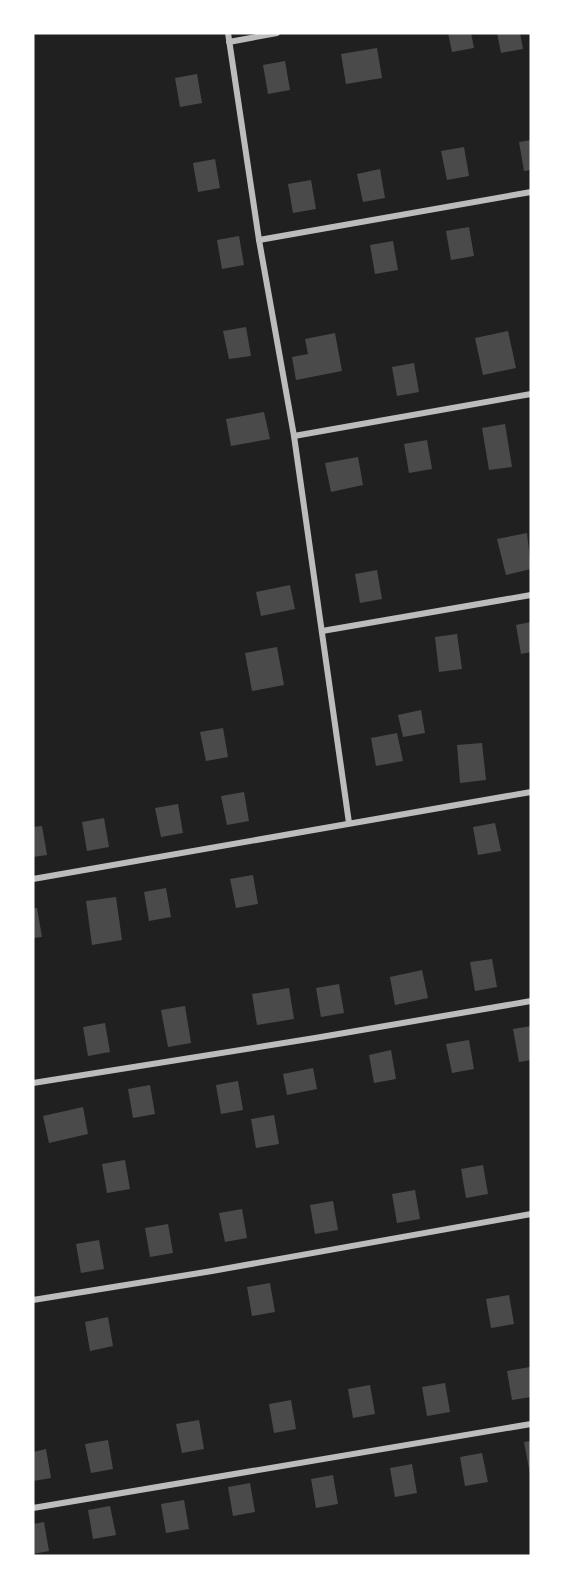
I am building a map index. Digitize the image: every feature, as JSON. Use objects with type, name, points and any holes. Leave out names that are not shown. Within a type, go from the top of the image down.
[{"type":"street","points":[[228,33],[259,240],[294,436],[349,824]]},
{"type":"street","points":[[229,42],[277,33]]},
{"type":"street","points":[[259,240],[531,192]]},
{"type":"street","points":[[294,436],[531,394]]},
{"type":"street","points":[[322,631],[531,595]]},
{"type":"street","points":[[33,879],[531,792]]},
{"type":"street","points":[[33,1083],[531,1001]]},
{"type":"street","points":[[33,1300],[212,1271],[531,1214]]},
{"type":"street","points":[[33,1509],[531,1424]]},
{"type":"shaded area","points":[[33,33],[531,33],[531,1556],[33,1556]]},
{"type":"building","points":[[448,33],[471,33],[474,48],[452,52]]},
{"type":"building","points":[[497,33],[520,33],[523,49],[501,53]]},
{"type":"building","points":[[377,48],[382,78],[346,84],[341,54]]},
{"type":"building","points":[[285,61],[290,90],[268,94],[263,65]]},
{"type":"building","points":[[197,74],[202,103],[180,107],[175,78]]},
{"type":"building","points":[[531,140],[531,170],[524,171],[519,142]]},
{"type":"building","points":[[464,147],[469,176],[447,180],[441,151]]},
{"type":"building","points":[[215,159],[220,188],[198,192],[193,163]]},
{"type":"building","points":[[380,169],[385,198],[363,202],[357,174]]},
{"type":"building","points":[[311,180],[316,209],[293,213],[288,184]]},
{"type":"building","points":[[469,227],[474,256],[451,260],[446,231]]},
{"type":"building","points":[[239,236],[244,265],[222,269],[217,240]]},
{"type":"building","points":[[393,241],[398,270],[375,274],[370,245]]},
{"type":"building","points":[[246,327],[251,356],[229,359],[223,331]]},
{"type":"building","points":[[508,331],[516,368],[483,375],[475,338]]},
{"type":"building","points":[[335,333],[342,371],[296,380],[292,357],[308,354],[305,339]]},
{"type":"building","points":[[414,363],[419,392],[397,396],[392,367]]},
{"type":"building","points":[[264,412],[270,439],[231,446],[226,419]]},
{"type":"building","points":[[505,424],[512,467],[489,470],[482,428]]},
{"type":"building","points":[[427,440],[432,469],[409,473],[404,444]]},
{"type":"building","points":[[358,457],[363,485],[331,492],[325,463]]},
{"type":"building","points":[[527,533],[531,569],[506,575],[497,539]]},
{"type":"building","points":[[377,570],[382,599],[360,603],[355,574]]},
{"type":"building","points":[[290,585],[295,609],[261,616],[256,592]]},
{"type":"building","points":[[531,622],[531,652],[521,654],[516,625]]},
{"type":"building","points":[[457,634],[462,669],[439,672],[435,637]]},
{"type":"building","points":[[277,647],[284,685],[252,691],[245,653]]},
{"type":"building","points":[[421,710],[425,733],[403,737],[398,715]]},
{"type":"building","points":[[223,728],[228,757],[206,761],[200,732]]},
{"type":"building","points":[[397,733],[403,761],[376,766],[371,738]]},
{"type":"building","points":[[482,743],[486,780],[460,783],[457,745]]},
{"type":"building","points":[[244,792],[249,821],[227,825],[221,796]]},
{"type":"building","points":[[178,804],[183,833],[161,837],[155,808]]},
{"type":"building","points":[[104,818],[109,847],[87,851],[82,822]]},
{"type":"building","points":[[495,823],[501,851],[478,855],[473,827]]},
{"type":"building","points":[[42,826],[47,855],[33,857],[33,827]]},
{"type":"building","points":[[253,875],[258,904],[236,908],[230,879]]},
{"type":"building","points":[[166,888],[171,917],[149,921],[144,892]]},
{"type":"building","points":[[116,897],[122,940],[92,945],[86,901]]},
{"type":"building","points":[[33,908],[37,908],[42,937],[33,938]]},
{"type":"building","points":[[492,959],[497,987],[475,991],[470,962]]},
{"type":"building","points":[[422,970],[428,998],[395,1005],[390,977]]},
{"type":"building","points":[[339,984],[344,1013],[321,1017],[316,988]]},
{"type":"building","points":[[289,988],[294,1019],[257,1025],[252,994]]},
{"type":"building","points":[[185,1006],[191,1043],[168,1047],[161,1010]]},
{"type":"building","points":[[105,1023],[110,1052],[88,1056],[83,1027]]},
{"type":"building","points":[[531,1026],[531,1060],[519,1062],[513,1029]]},
{"type":"building","points":[[469,1040],[474,1069],[452,1073],[446,1044]]},
{"type":"building","points":[[391,1050],[396,1079],[374,1083],[369,1055]]},
{"type":"building","points":[[313,1068],[317,1089],[287,1095],[283,1074]]},
{"type":"building","points":[[238,1081],[243,1110],[221,1114],[216,1085]]},
{"type":"building","points":[[150,1085],[155,1114],[133,1118],[128,1089]]},
{"type":"building","points":[[83,1107],[88,1134],[49,1143],[43,1116]]},
{"type":"building","points":[[274,1115],[279,1144],[256,1148],[251,1119]]},
{"type":"building","points":[[125,1160],[130,1189],[107,1193],[102,1164]]},
{"type":"building","points":[[483,1165],[488,1194],[466,1198],[461,1169]]},
{"type":"building","points":[[415,1190],[420,1219],[397,1223],[392,1194]]},
{"type":"building","points":[[333,1201],[338,1230],[315,1234],[310,1205]]},
{"type":"building","points":[[242,1209],[247,1238],[225,1242],[219,1213]]},
{"type":"building","points":[[168,1224],[173,1253],[150,1257],[145,1228]]},
{"type":"building","points":[[99,1240],[104,1269],[81,1273],[76,1244]]},
{"type":"building","points":[[270,1283],[275,1312],[252,1316],[247,1287]]},
{"type":"building","points":[[509,1295],[514,1324],[491,1328],[486,1299]]},
{"type":"building","points":[[108,1317],[113,1346],[90,1351],[85,1322]]},
{"type":"building","points":[[530,1367],[531,1397],[512,1400],[507,1371]]},
{"type":"building","points":[[445,1383],[450,1412],[427,1416],[422,1387]]},
{"type":"building","points":[[370,1385],[375,1414],[353,1418],[348,1389]]},
{"type":"building","points":[[291,1400],[296,1429],[274,1433],[269,1404]]},
{"type":"building","points":[[199,1420],[204,1449],[182,1453],[176,1424]]},
{"type":"building","points":[[108,1440],[113,1469],[91,1473],[85,1444]]},
{"type":"building","points":[[531,1441],[531,1474],[530,1474],[524,1442]]},
{"type":"building","points":[[46,1449],[51,1478],[33,1481],[33,1452]]},
{"type":"building","points":[[482,1453],[488,1482],[465,1486],[460,1457]]},
{"type":"building","points":[[412,1464],[417,1493],[395,1497],[390,1468]]},
{"type":"building","points":[[333,1475],[338,1504],[316,1508],[311,1479]]},
{"type":"building","points":[[250,1483],[255,1512],[233,1516],[228,1487]]},
{"type":"building","points":[[184,1500],[189,1529],[166,1533],[161,1504]]},
{"type":"building","points":[[110,1506],[116,1535],[93,1539],[88,1510]]},
{"type":"building","points":[[44,1522],[49,1551],[33,1554],[33,1524]]}]
